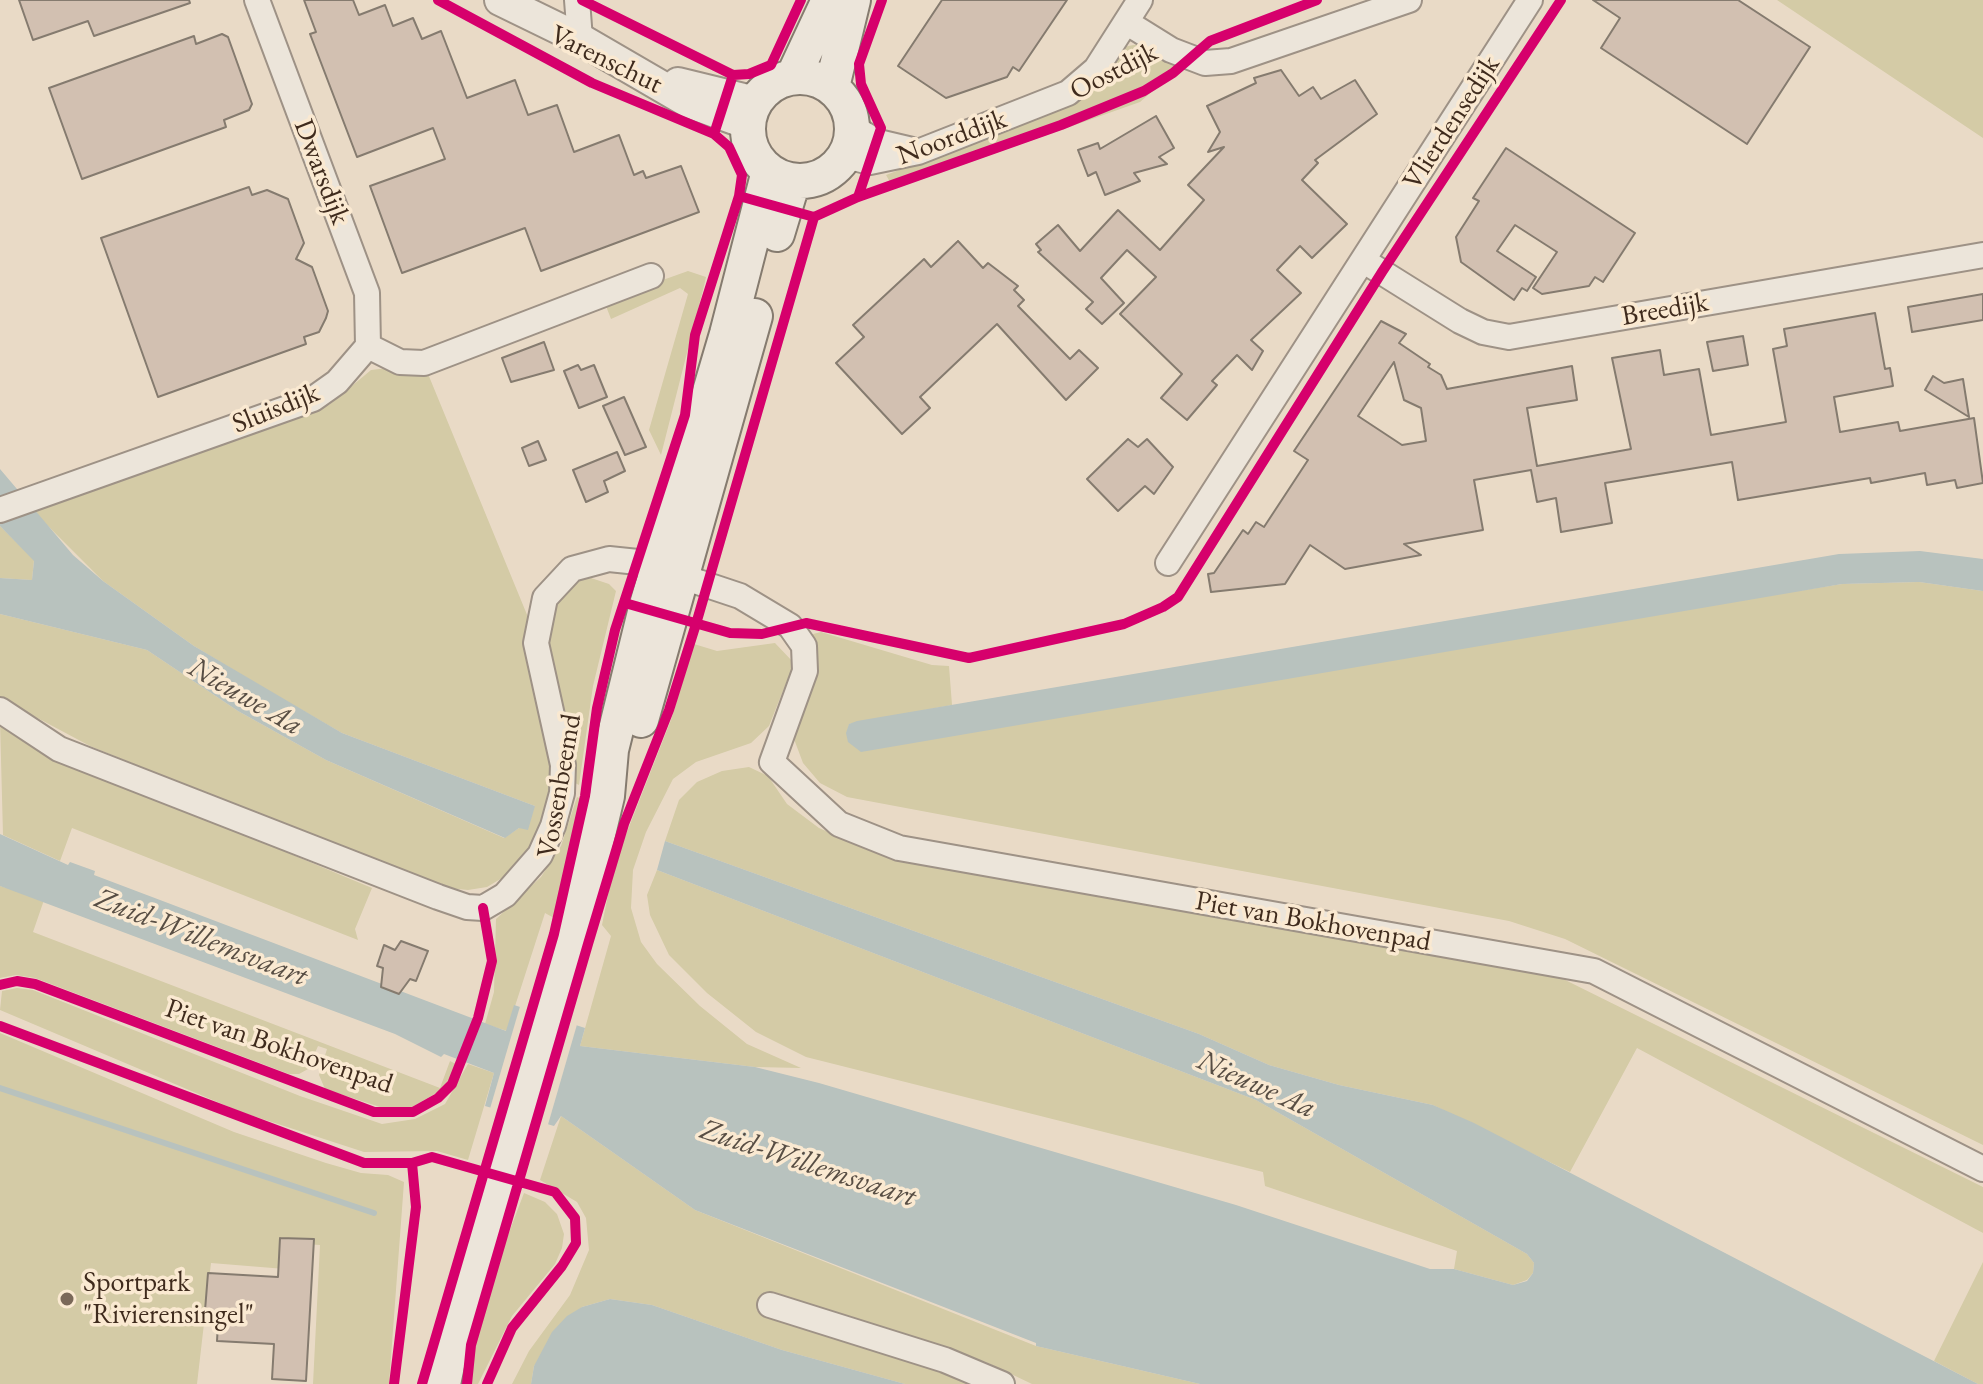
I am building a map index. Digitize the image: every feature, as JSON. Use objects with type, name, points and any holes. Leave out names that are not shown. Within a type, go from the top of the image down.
[{"type":"main road","points":[[793,77],[829,0]]},
{"type":"main road","points":[[832,87],[853,0]]},
{"type":"main road","points":[[793,77],[807,77],[832,87],[848,108],[849,142],[823,176],[781,176],[752,150],[752,113],[766,90],[793,77]]},
{"type":"main road","name":"Vossenbeemd","points":[[443,1384],[455,1328],[573,940],[607,796],[632,748],[670,573],[781,176]]},
{"type":"street","name":"Dwarsdijk","points":[[257,0],[367,293],[368,346]]},
{"type":"street","name":"Varenschut","points":[[500,0],[580,39],[690,103],[752,113]]},
{"type":"street","name":"Varenschut","points":[[577,0],[580,39]]},
{"type":"street","name":"Noorddijk","points":[[849,142],[870,162],[918,152],[1068,93],[1096,69],[1140,0]]},
{"type":"street","name":"Oostdijk","points":[[1126,22],[1171,50],[1205,63],[1231,61],[1409,0]]},
{"type":"street","name":"Vlierdensedijk","points":[[1168,563],[1530,0]]},
{"type":"street","name":"Breedijk","points":[[1364,261],[1460,321],[1483,332],[1509,337],[1983,255]]},
{"type":"street","points":[[368,346],[400,362],[424,363],[651,276]]},
{"type":"street","name":"Sluisdijk","points":[[0,510],[313,399],[337,382],[368,346]]},
{"type":"street","name":"Piet van Bokhovenpad","points":[[0,710],[59,749],[438,897],[467,907],[483,908],[505,895],[540,855],[553,826],[562,793],[563,765],[536,643],[545,598],[572,569],[609,559],[638,562],[740,596],[790,626],[804,646],[805,671],[772,762],[839,824],[899,848],[1594,971],[1983,1169]]},
{"type":"street","points":[[770,1305],[945,1360],[1002,1384]]},
{"type":"shaded area","points":[[1777,0],[1983,0],[1983,138]]},
{"type":"shaded area","points":[[1139,44],[1175,65],[1163,82],[1140,102],[894,189],[886,175],[1062,108],[1089,89],[1123,47]]},
{"type":"shaded area","points":[[688,271],[706,277],[661,455],[649,430],[688,294],[680,288],[611,319],[604,301]]},
{"type":"shaded area","points":[[388,368],[410,375],[426,369],[530,622],[536,695],[551,770],[544,823],[532,850],[507,875],[487,887],[468,890],[438,887],[90,746],[0,698],[0,614],[147,650],[238,711],[326,760],[504,838],[519,828],[535,806],[342,733],[262,687],[194,646],[103,581],[33,511],[329,405],[371,370]]},
{"type":"shaded area","points":[[0,526],[34,560],[32,580],[0,578]]},
{"type":"shaded area","points":[[591,578],[609,584],[616,591],[593,686],[579,785],[575,783],[568,725],[550,655],[549,626],[554,605],[575,581]]},
{"type":"shaded area","points":[[1919,582],[1983,591],[1983,1145],[1565,939],[1509,921],[847,797],[820,783],[803,763],[794,739],[815,674],[817,654],[809,635],[821,632],[932,665],[949,666],[952,705],[849,724],[848,742],[1842,584]]},
{"type":"shaded area","points":[[775,643],[794,663],[769,726],[751,743],[696,762],[673,779],[646,832],[633,870],[631,908],[641,942],[657,964],[700,1006],[747,1044],[801,1068],[755,1067],[580,1046],[611,936],[602,925],[614,865],[671,720],[694,644],[717,651]]},
{"type":"shaded area","points":[[0,721],[166,802],[372,888],[355,929],[358,940],[72,828],[60,861],[3,835]]},
{"type":"shaded area","points":[[749,767],[768,776],[787,804],[819,828],[844,839],[1547,971],[1983,1187],[1983,1233],[1637,1048],[1570,1172],[1433,1105],[1339,1085],[1269,1065],[1199,1034],[665,841],[679,800],[697,782],[722,771]]},
{"type":"shaded area","points":[[577,797],[581,799],[554,918],[545,913],[507,1031],[485,1024],[494,992],[496,919],[541,877],[561,846]]},
{"type":"shaded area","points":[[657,870],[1256,1100],[1527,1254],[1534,1263],[1533,1273],[1527,1280],[1513,1285],[1454,1269],[1457,1251],[1265,1186],[1263,1172],[806,1057],[756,1032],[707,993],[669,955],[650,915],[647,895]]},
{"type":"shaded area","points":[[0,886],[44,900],[33,932],[440,1088],[450,1061],[456,1064],[450,1078],[438,1092],[412,1107],[380,1107],[325,1089],[319,1075],[327,1049],[318,1046],[308,1069],[299,1074],[289,1074],[35,978],[16,975],[0,978]]},
{"type":"shaded area","points":[[17,988],[33,990],[300,1096],[382,1124],[415,1119],[445,1104],[468,1064],[494,1073],[468,1160],[437,1151],[364,1152],[241,1112],[0,1010],[2,991]]},
{"type":"shaded area","points":[[0,1033],[234,1132],[326,1163],[361,1173],[388,1175],[404,1182],[389,1384],[313,1384],[320,1245],[289,1243],[285,1269],[211,1263],[197,1384],[0,1384]]},
{"type":"shaded area","points":[[561,1116],[695,1210],[1036,1346],[1200,1384],[1032,1384],[986,1362],[794,1305],[765,1292],[757,1311],[980,1384],[905,1384],[782,1350],[652,1305],[610,1299],[582,1307],[534,1366],[531,1384],[512,1384],[529,1351],[570,1295],[589,1250],[586,1218],[577,1202],[540,1180]]},
{"type":"shaded area","points":[[524,1193],[545,1202],[557,1214],[564,1234],[562,1248],[555,1264],[512,1316],[478,1384],[470,1384],[473,1345],[488,1288]]},
{"type":"shaded area","points":[[1983,1262],[1983,1384],[1978,1384],[1934,1361]]},
{"type":"water","name":"Nieuwe Aa","points":[[0,469],[73,555],[103,581],[194,646],[342,733],[535,806],[528,830],[519,828],[505,838],[326,760],[238,711],[147,650],[0,614],[0,578],[32,580],[34,561],[0,526]]},
{"type":"water","points":[[1920,551],[1983,559],[1983,591],[1919,582],[1842,584],[861,752],[848,742],[846,733],[849,724],[857,721],[1839,554]]},
{"type":"water","points":[[0,834],[68,865],[70,862],[95,871],[94,875],[506,1031],[514,1005],[585,1028],[580,1046],[755,1067],[1236,1205],[1430,1269],[1454,1269],[1513,1285],[1527,1281],[1533,1273],[1534,1263],[1527,1254],[1256,1100],[657,870],[665,841],[1199,1034],[1269,1065],[1339,1085],[1433,1105],[1474,1123],[1978,1384],[1200,1384],[1036,1346],[1036,1343],[695,1210],[561,1116],[554,1126],[485,1106],[494,1073],[444,1054],[441,1057],[395,1034],[0,886]]},
{"type":"water","points":[[610,1299],[652,1305],[782,1350],[905,1384],[531,1384],[534,1366],[552,1332],[567,1316],[582,1307]]},
{"type":"pier","points":[[521,1003],[578,1021],[547,1128],[489,1112]]},
{"type":"building","points":[[19,0],[189,0],[190,3],[94,36],[88,21],[33,40]]},
{"type":"building","points":[[304,0],[353,0],[359,15],[385,5],[393,26],[413,18],[422,39],[441,31],[467,98],[515,80],[528,115],[557,105],[574,152],[619,135],[634,175],[643,171],[646,178],[681,166],[699,212],[541,271],[525,228],[402,273],[370,186],[445,159],[433,128],[357,157],[310,34],[316,32]]},
{"type":"building","points":[[942,0],[1067,0],[1019,71],[1013,67],[1007,77],[946,98],[898,66]]},
{"type":"building","points":[[1593,0],[1738,0],[1810,47],[1747,144],[1601,48],[1620,18]]},
{"type":"building","points":[[222,34],[228,37],[252,104],[249,110],[224,120],[226,127],[82,179],[49,88],[194,36],[196,44]]},
{"type":"building","points":[[1281,70],[1299,96],[1313,87],[1321,99],[1355,80],[1377,114],[1315,160],[1318,163],[1302,180],[1347,224],[1312,258],[1300,246],[1277,270],[1301,293],[1251,340],[1263,351],[1252,370],[1237,355],[1212,381],[1217,385],[1187,420],[1161,398],[1182,374],[1120,314],[1156,277],[1127,250],[1101,278],[1124,303],[1102,324],[1086,309],[1093,302],[1038,252],[1041,250],[1036,244],[1058,225],[1080,251],[1118,210],[1160,250],[1204,200],[1188,185],[1224,147],[1208,152],[1220,132],[1207,106],[1256,83],[1254,78]]},
{"type":"building","points":[[1156,116],[1174,148],[1159,157],[1167,164],[1134,173],[1140,181],[1105,195],[1096,172],[1088,176],[1078,150],[1098,143],[1100,149]]},
{"type":"building","points":[[1506,148],[1635,233],[1603,282],[1595,277],[1589,286],[1542,294],[1533,288],[1557,252],[1515,225],[1497,251],[1536,277],[1527,291],[1522,288],[1514,300],[1461,262],[1456,237],[1479,201],[1473,198]]},
{"type":"building","points":[[249,187],[252,195],[267,190],[288,199],[304,243],[296,259],[312,267],[328,311],[326,318],[319,332],[304,337],[306,344],[158,397],[101,238]]},
{"type":"building","points":[[958,241],[983,268],[988,263],[1018,286],[1014,290],[1024,300],[1018,306],[1070,359],[1079,350],[1098,368],[1066,400],[997,324],[920,397],[930,408],[902,434],[836,363],[864,337],[853,325],[924,259],[931,267]]},
{"type":"building","points":[[1983,294],[1983,320],[1912,332],[1908,307]]},
{"type":"building","points":[[1875,313],[1885,369],[1890,368],[1893,386],[1834,397],[1840,432],[1898,422],[1900,431],[1974,418],[1983,483],[1957,488],[1955,480],[1927,485],[1925,473],[1871,483],[1870,478],[1738,500],[1732,462],[1605,483],[1612,523],[1561,532],[1556,498],[1537,502],[1531,470],[1474,480],[1483,530],[1404,544],[1421,555],[1345,569],[1310,545],[1285,584],[1211,592],[1208,574],[1214,573],[1243,530],[1248,534],[1256,522],[1264,527],[1308,460],[1294,451],[1381,321],[1406,334],[1399,343],[1430,364],[1428,367],[1441,375],[1447,389],[1572,366],[1577,400],[1527,408],[1537,466],[1631,449],[1612,358],[1660,350],[1664,375],[1699,369],[1711,435],[1786,422],[1773,349],[1787,346],[1784,329]],"holes":[[[1394,362],[1404,400],[1421,408],[1426,441],[1402,445],[1358,416]]]},
{"type":"building","points":[[1743,336],[1748,365],[1713,371],[1707,342]]},
{"type":"building","points":[[544,342],[554,370],[511,382],[502,358]]},
{"type":"building","points":[[578,365],[581,370],[594,365],[607,397],[579,408],[564,371]]},
{"type":"building","points":[[1933,376],[1944,383],[1963,379],[1969,417],[1925,390]]},
{"type":"building","points":[[624,397],[646,447],[625,455],[603,406]]},
{"type":"building","points":[[1128,439],[1138,447],[1147,439],[1173,467],[1154,494],[1145,486],[1118,511],[1087,479]]},
{"type":"building","points":[[538,441],[546,460],[529,466],[522,448]]},
{"type":"building","points":[[617,452],[625,471],[604,481],[608,492],[586,502],[573,470]]},
{"type":"building","points":[[401,941],[428,951],[416,981],[410,979],[399,994],[381,987],[383,968],[377,966],[384,945],[395,950]]},
{"type":"building","points":[[280,1238],[314,1239],[306,1381],[272,1379],[274,1344],[217,1341],[218,1323],[204,1323],[208,1273],[278,1277]]},
{"type":"waterway","points":[[0,1088],[374,1213]]},
{"type":"cycle path","points":[[438,0],[592,83],[714,134]]},
{"type":"cycle path","points":[[582,0],[733,75]]},
{"type":"cycle path","points":[[422,1384],[554,934],[585,796],[597,708],[615,630],[685,415],[695,335],[739,196],[742,175],[729,147],[714,134],[733,75],[749,74],[771,65],[801,0]]},
{"type":"cycle path","points":[[858,197],[881,128],[861,84],[859,64],[882,0]]},
{"type":"cycle path","points":[[739,196],[814,217],[858,197],[1061,125],[1144,91],[1173,73],[1210,41],[1317,0]]},
{"type":"cycle path","points":[[625,603],[730,633],[762,634],[806,623],[969,658],[1124,624],[1163,607],[1178,597],[1382,272],[1561,0]]},
{"type":"cycle path","points":[[467,1384],[471,1345],[588,944],[624,824],[669,710],[696,624],[814,217]]},
{"type":"cycle path","points":[[0,985],[17,981],[35,984],[374,1112],[413,1112],[438,1098],[452,1084],[478,1018],[492,961],[483,908]]},
{"type":"cycle path","points":[[0,1026],[364,1163],[412,1163],[432,1157],[555,1192],[575,1218],[576,1243],[562,1266],[512,1328],[487,1384]]},
{"type":"cycle path","points":[[394,1384],[416,1207],[412,1163]]},
{"type":"place","name":"Sportpark \"Rivierensingel\"","points":[[67,1299]]},
{"type":"water label","name":"Zuid-Willemsvaart","points":[[201,938]]},
{"type":"water label","name":"Zuid-Willemsvaart","points":[[808,1164]]}]
